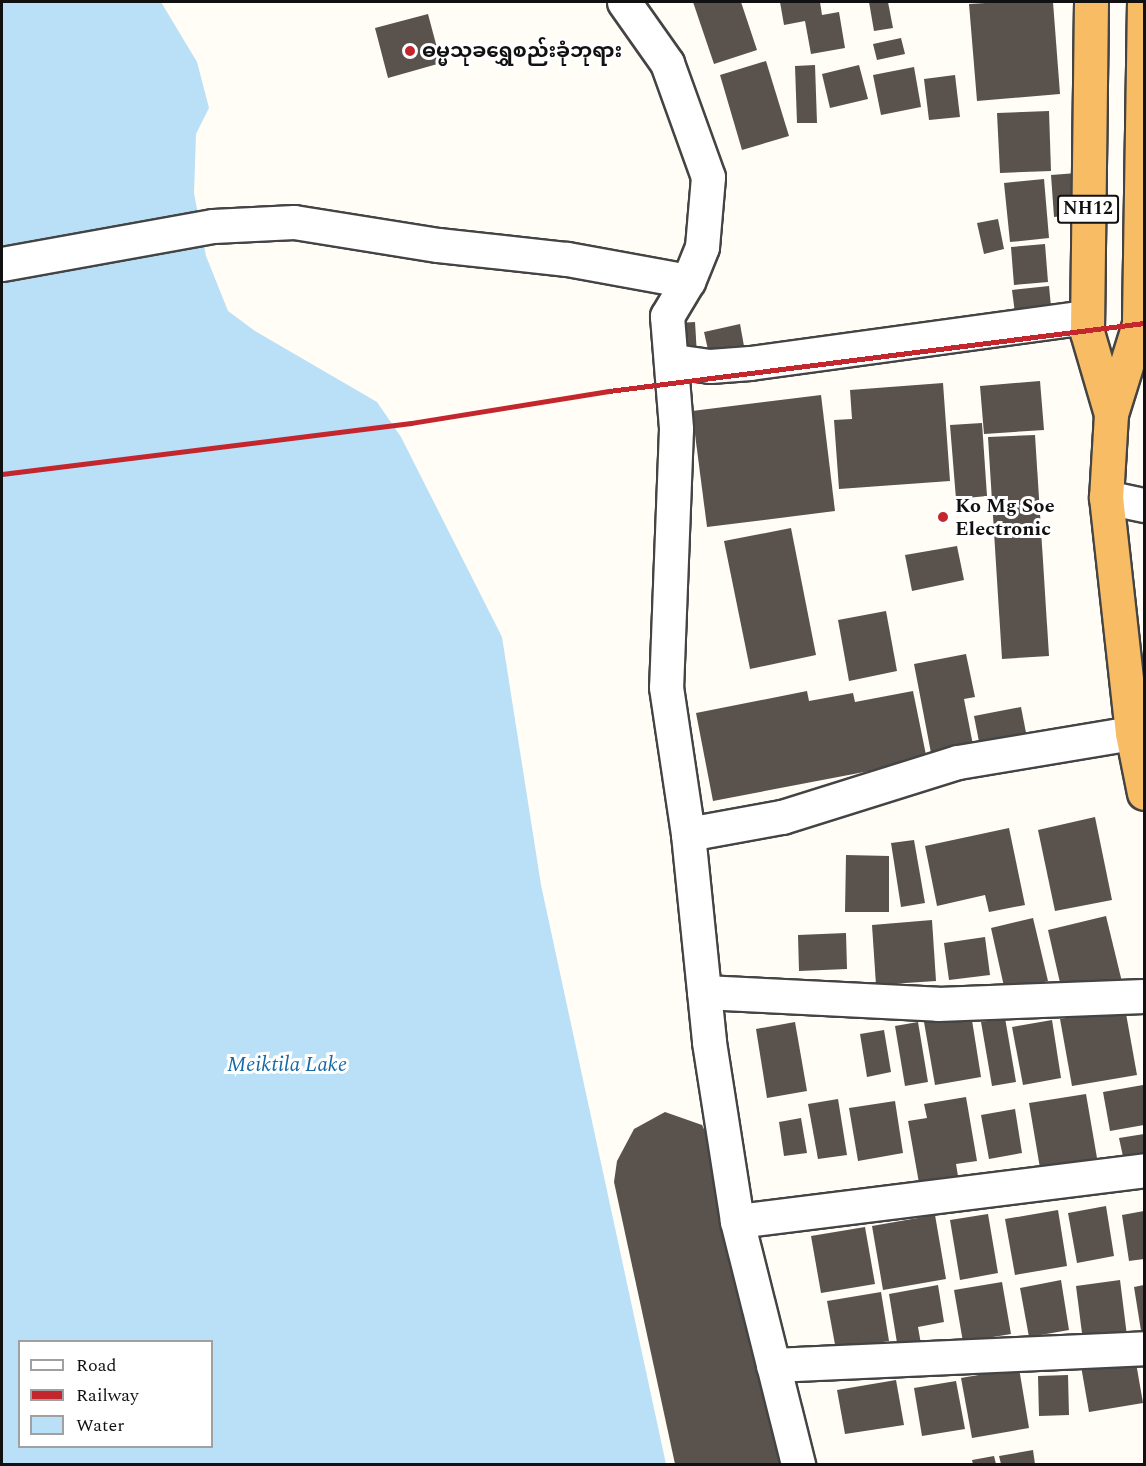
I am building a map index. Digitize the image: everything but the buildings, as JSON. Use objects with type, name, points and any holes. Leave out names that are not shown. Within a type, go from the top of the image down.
[{"type":"highway","name":"NH12","points":[[1091,2],[1087,332],[1111,414]]},
{"type":"highway","name":"NH12","points":[[1144,2],[1139,324],[1111,414],[1106,497],[1132,733],[1144,793]]},
{"type":"street","points":[[624,2],[667,63],[708,177],[702,247],[688,281],[667,316],[674,361],[670,383],[676,429],[666,687],[688,834],[704,992],[737,1221],[798,1464]]},
{"type":"street","points":[[2,264],[213,226],[294,222],[333,226],[438,245],[567,258],[688,281]]},
{"type":"street","points":[[674,361],[710,366],[750,363],[1087,317]]},
{"type":"street","points":[[1106,497],[1144,505]]},
{"type":"street","points":[[688,834],[782,817],[958,762],[1132,733]]},
{"type":"street","points":[[704,992],[938,1004],[1144,996]]},
{"type":"street","points":[[737,1221],[1144,1170]]},
{"type":"street","points":[[773,1365],[1144,1348]]},
{"type":"water","name":"Meiktila Lake","points":[[2,2],[161,2],[197,62],[209,108],[196,134],[194,193],[206,256],[228,311],[255,331],[377,402],[401,437],[502,637],[541,885],[666,1464],[2,1464]]},
{"type":"railway","points":[[2,474],[411,423],[609,391],[1144,323]]},
{"type":"place","name":"ဓမ္မသုခရွှေစည်းခုံဘုရား","points":[[410,51]]},
{"type":"place","name":"Ko Mg Soe Electronic","points":[[943,517]]}]
